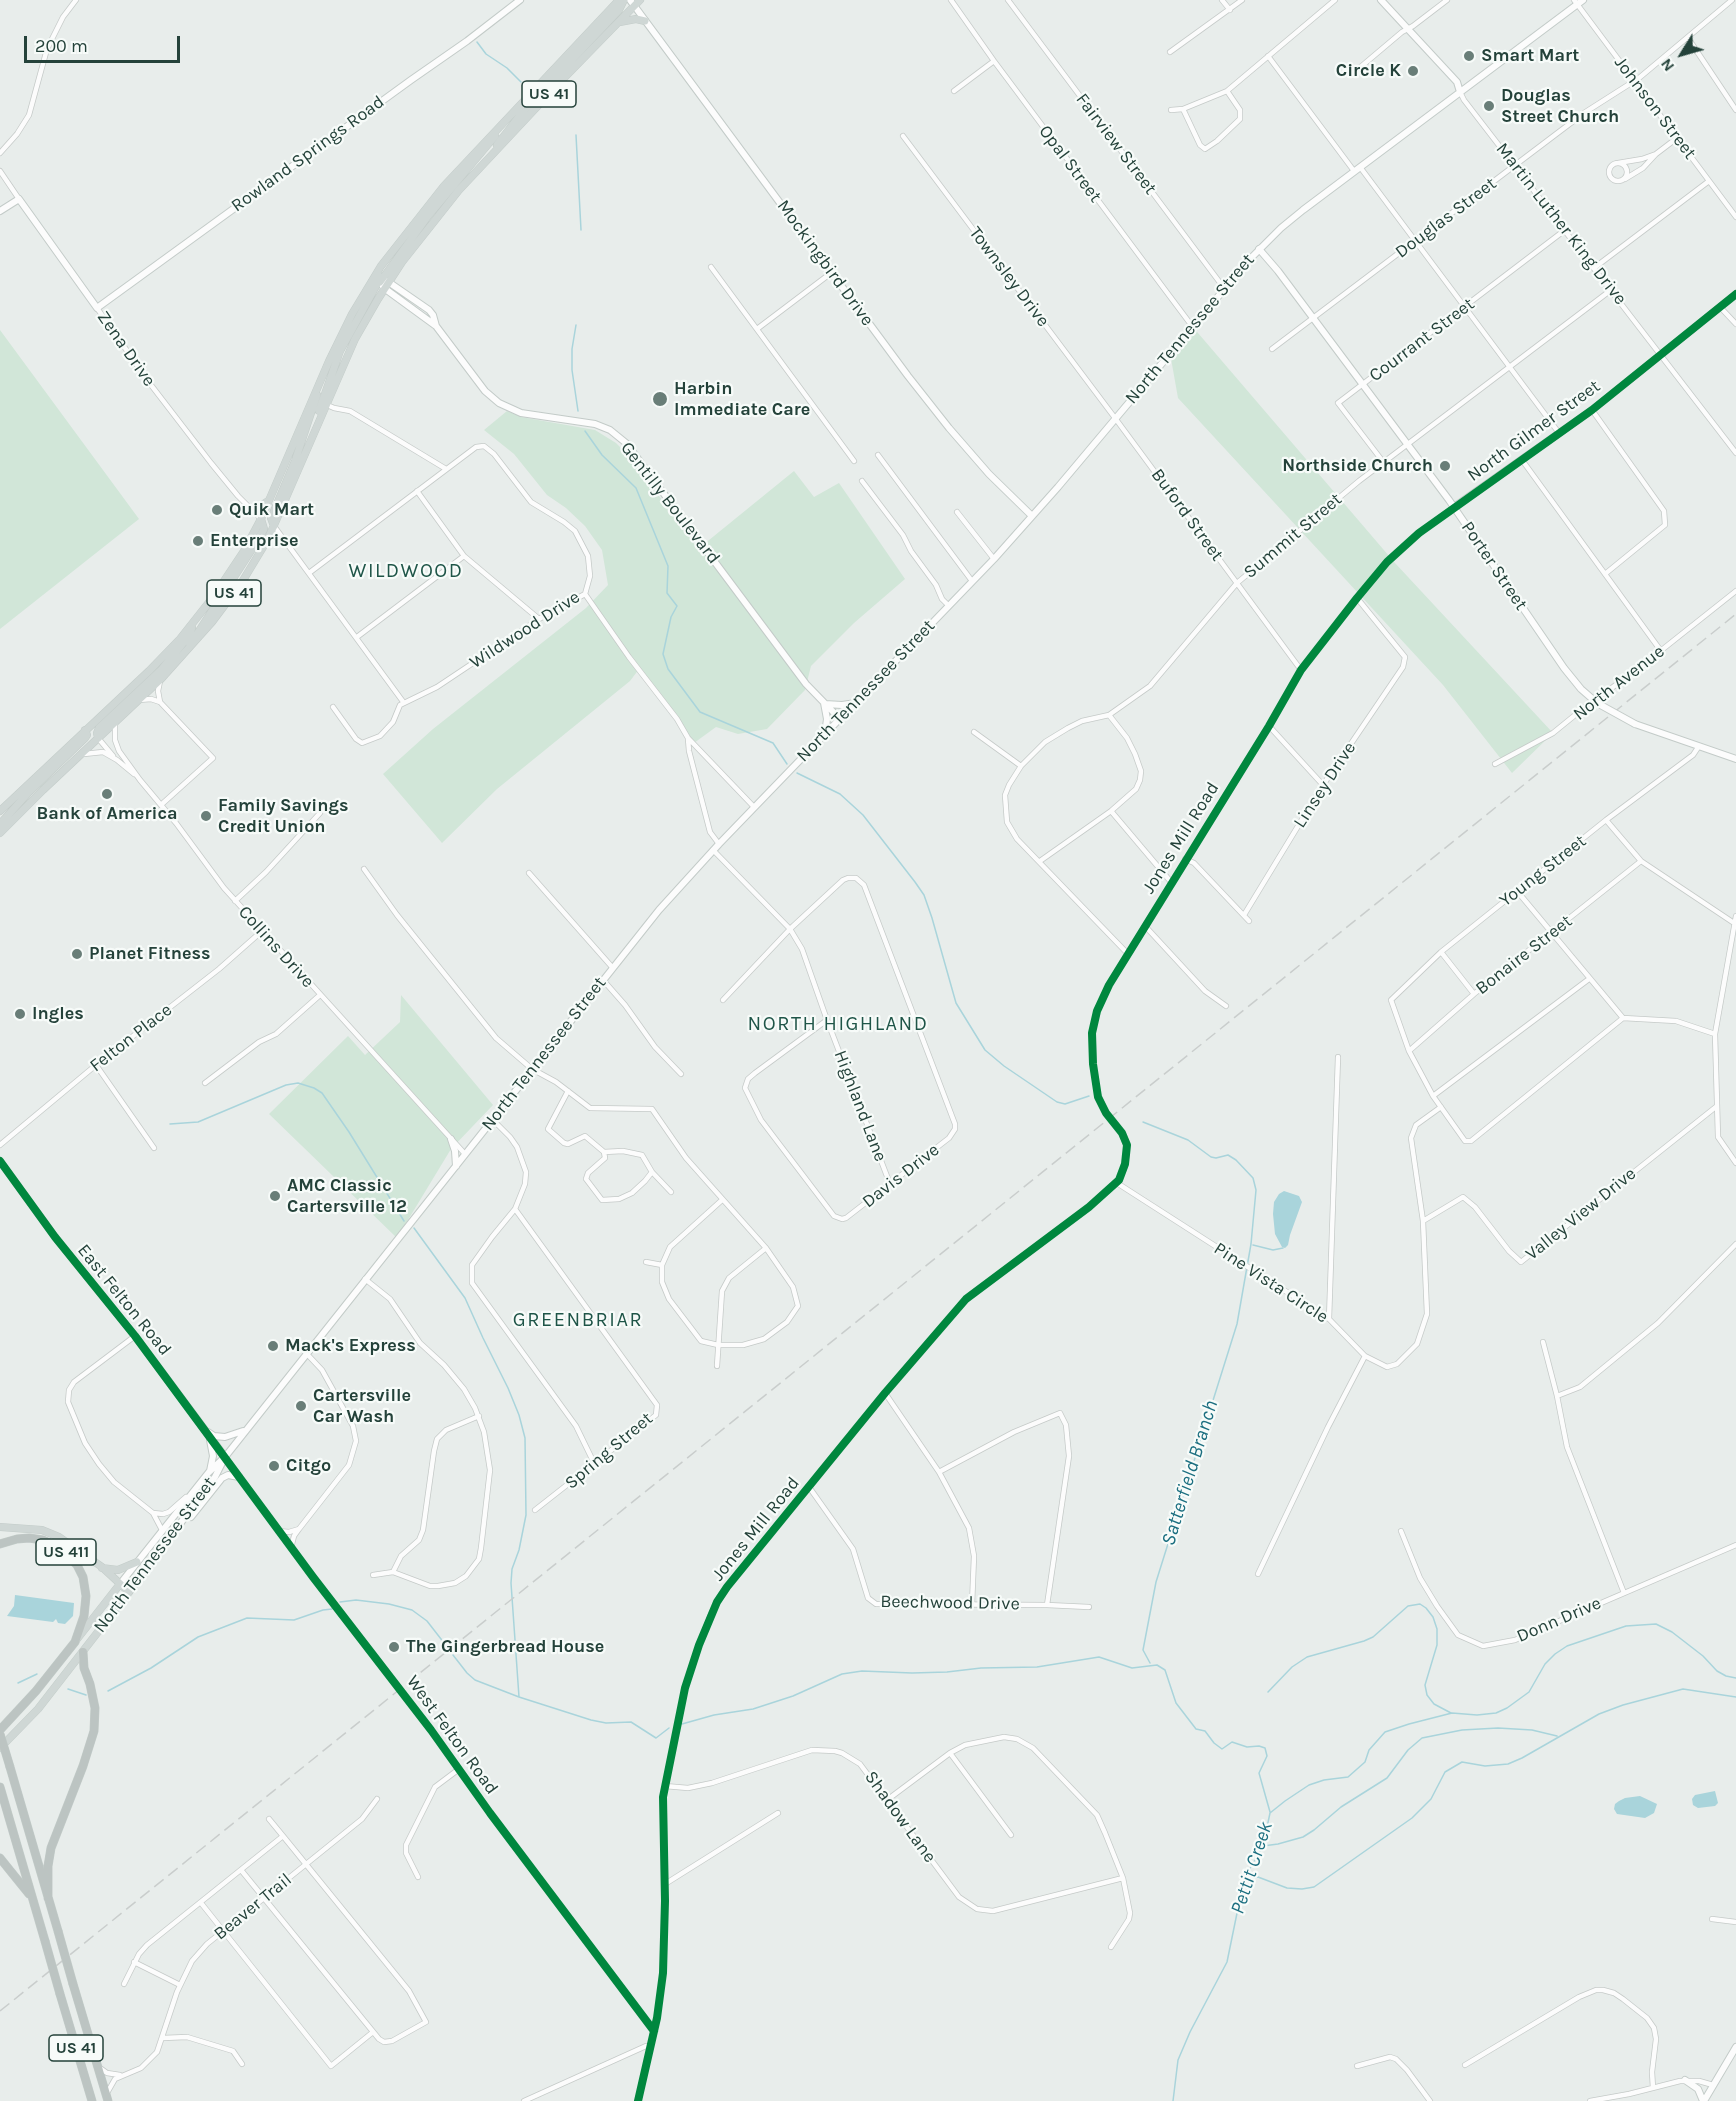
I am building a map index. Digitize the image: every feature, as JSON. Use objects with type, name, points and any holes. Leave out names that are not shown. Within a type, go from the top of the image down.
[{"type":"highway","name":"US 411","points":[[0,1544],[23,1538],[43,1540],[64,1551],[77,1565],[83,1577],[86,1596],[84,1616],[75,1642],[0,1732]]},
{"type":"highway","points":[[48,1898],[48,1866],[51,1848],[83,1767],[94,1731],[95,1708],[84,1668],[83,1652]]},
{"type":"highway","name":"US 41","points":[[0,1732],[107,2098]]},
{"type":"highway","name":"US 41","points":[[0,1787],[92,2101]]},
{"type":"highway","points":[[0,1858],[34,1903]]},
{"type":"main road","name":"US 41","points":[[0,833],[161,679],[213,622],[236,591],[274,526],[399,241],[433,199],[619,0]]},
{"type":"main road","points":[[489,157],[525,109],[619,10],[624,0]]},
{"type":"main road","name":"US 41","points":[[0,812],[149,671],[193,623],[228,577],[261,519],[317,386],[346,325],[489,157],[617,23],[635,1]]},
{"type":"main road","points":[[617,23],[632,19],[645,21]]},
{"type":"main road","points":[[318,423],[321,402],[340,351],[382,280]]},
{"type":"main road","points":[[274,526],[271,518],[314,408],[317,386]]},
{"type":"main road","points":[[250,509],[270,500]]},
{"type":"main road","points":[[186,653],[195,634],[235,578],[260,536],[264,526],[261,519]]},
{"type":"main road","points":[[98,738],[99,728],[166,663],[188,637],[193,623]]},
{"type":"main road","points":[[0,824],[29,792],[86,738],[85,730]]},
{"type":"main road","points":[[0,1527],[30,1529],[53,1534],[72,1544],[129,1592]]},
{"type":"main road","points":[[102,1567],[117,1570],[137,1562]]},
{"type":"main road","points":[[75,1642],[120,1584]]},
{"type":"main road","name":"North Tennessee Street","points":[[0,1748],[38,1709],[129,1592]]},
{"type":"street","points":[[0,153],[17,134],[29,115],[47,49],[60,22],[76,0]]},
{"type":"street","name":"Rowland Springs Road","points":[[97,308],[467,41],[520,0]]},
{"type":"street","name":"Opal Street","points":[[951,0],[1192,326]]},
{"type":"street","name":"Fairview Street","points":[[1008,0],[1224,288]]},
{"type":"street","points":[[1222,0],[1230,10]]},
{"type":"street","points":[[1170,52],[1242,0]]},
{"type":"street","points":[[1171,110],[1183,109],[1227,91],[1335,0]]},
{"type":"street","name":"Martin Luther King Drive","points":[[1381,0],[1457,82],[1464,100],[1736,453]]},
{"type":"street","points":[[1357,70],[1448,0]]},
{"type":"street","name":"Douglas Street","points":[[1272,349],[1593,106],[1635,82],[1732,0]]},
{"type":"street","name":"Mockingbird Drive","points":[[635,1],[645,21],[949,428],[989,474],[1032,516]]},
{"type":"street","name":"North Tennessee Street","points":[[120,1584],[209,1472],[225,1457],[659,910],[754,807],[994,559],[1259,249],[1293,218],[1578,1]]},
{"type":"street","name":"Johnson Street","points":[[1578,1],[1635,82],[1736,217]]},
{"type":"street","points":[[1688,38],[1736,110]]},
{"type":"street","points":[[1268,57],[1415,242],[1559,433]]},
{"type":"street","points":[[954,91],[994,61]]},
{"type":"street","points":[[1183,109],[1200,145],[1205,149],[1240,119],[1240,110],[1227,91]]},
{"type":"street","name":"Townsley Drive","points":[[903,136],[1115,418]]},
{"type":"street","points":[[1656,154],[1618,163],[1612,166],[1610,176],[1618,182],[1625,179],[1643,168],[1656,154],[1677,138]]},
{"type":"street","points":[[1618,163],[1627,169],[1625,179]]},
{"type":"street","name":"Zena Drive","points":[[0,171],[152,385],[234,492],[261,519]]},
{"type":"street","points":[[1594,268],[1709,181]]},
{"type":"street","points":[[0,211],[19,199]]},
{"type":"street","name":"Courrant Street","points":[[1384,463],[1338,403],[1565,230]]},
{"type":"street","name":"Porter Street","points":[[1259,249],[1272,263],[1454,507],[1564,668],[1581,689],[1595,702],[1635,724],[1736,759]]},
{"type":"street","points":[[711,267],[854,461]]},
{"type":"street","points":[[757,329],[831,273]]},
{"type":"street","name":"Gentilly Boulevard","points":[[382,280],[436,326],[480,385],[499,403],[521,413],[596,424],[610,430],[626,443],[799,674],[840,719]]},
{"type":"street","name":"Summit Street","points":[[1109,715],[1150,686],[1236,583],[1326,507],[1611,290]]},
{"type":"street","name":"North Gilmer Street","points":[[1357,598],[1398,551],[1454,507],[1592,410],[1736,294]]},
{"type":"street","points":[[1720,307],[1736,324]]},
{"type":"street","points":[[309,573],[446,469],[350,411],[326,404]]},
{"type":"street","points":[[1592,410],[1664,511],[1665,525],[1605,574]]},
{"type":"street","name":"Buford Street","points":[[1115,418],[1301,670]]},
{"type":"street","name":"Wildwood Drive","points":[[404,703],[437,687],[539,619],[585,594],[590,576],[588,556],[580,537],[564,522],[531,502],[494,454],[484,446],[476,447],[446,469]]},
{"type":"street","points":[[878,455],[972,581]]},
{"type":"street","points":[[1522,460],[1660,651]]},
{"type":"street","points":[[862,481],[903,535],[911,551],[936,585],[942,599],[949,606]]},
{"type":"street","points":[[417,491],[464,556],[539,619]]},
{"type":"street","points":[[957,512],[994,559]]},
{"type":"street","points":[[274,526],[404,703],[400,705],[387,730],[380,736],[362,743],[356,739],[333,707]]},
{"type":"street","points":[[357,637],[464,556]]},
{"type":"street","name":"North Avenue","points":[[1495,764],[1554,733],[1736,591]]},
{"type":"street","points":[[585,594],[688,738],[754,807]]},
{"type":"street","name":"Linsey Drive","points":[[1244,915],[1323,785],[1403,667],[1405,657],[1357,598]]},
{"type":"street","name":"Jones Mill Road","points":[[1106,1113],[1098,1096],[1093,1064],[1093,1028],[1097,1011],[1108,985],[1269,726],[1301,670],[1357,598]]},
{"type":"street","points":[[160,702],[158,691],[161,679]]},
{"type":"street","points":[[139,700],[151,699],[160,702],[213,758],[162,804]]},
{"type":"street","points":[[825,734],[827,719],[825,703],[842,705],[856,702]]},
{"type":"street","points":[[1040,861],[1111,811],[1136,789],[1141,771],[1127,738],[1109,715],[1068,728],[1046,742],[1021,766],[1005,795],[1007,822],[1017,838],[1128,954]]},
{"type":"street","name":"Collins Drive","points":[[115,723],[117,747],[140,780],[162,804],[235,901],[465,1154]]},
{"type":"street","points":[[1269,726],[1323,785]]},
{"type":"street","points":[[975,732],[1021,766]]},
{"type":"street","points":[[98,738],[117,760],[140,780]]},
{"type":"street","points":[[688,738],[689,751],[710,832],[719,844]]},
{"type":"street","name":"Young Street","points":[[1409,1051],[1391,1000],[1441,952],[1606,820],[1693,755],[1699,746]]},
{"type":"street","points":[[80,755],[98,751],[117,760]]},
{"type":"street","points":[[1111,811],[1171,882]]},
{"type":"street","points":[[235,901],[266,872],[320,813]]},
{"type":"street","points":[[1606,820],[1641,861],[1734,923]]},
{"type":"street","name":"Highland Lane","points":[[713,850],[790,929],[802,949],[890,1184]]},
{"type":"street","points":[[1185,859],[1194,862],[1249,921]]},
{"type":"street","name":"Bonaire Street","points":[[1409,1051],[1474,994],[1641,861]]},
{"type":"street","points":[[364,869],[397,915],[489,1031],[532,1069],[568,1091],[590,1108],[652,1109],[686,1158],[766,1248],[793,1287],[798,1306],[787,1322],[764,1339],[743,1345],[718,1345],[701,1341],[669,1299],[662,1282],[662,1265],[670,1247],[722,1200]]},
{"type":"street","points":[[529,873],[612,968]]},
{"type":"street","name":"Davis Drive","points":[[723,1000],[790,929],[843,880],[856,878],[864,885],[955,1129],[949,1138],[846,1218],[840,1219],[834,1216],[761,1120],[746,1092],[745,1084],[755,1073],[827,1020]]},
{"type":"street","points":[[1517,891],[1623,1018]]},
{"type":"street","points":[[1736,916],[1715,1034],[1718,1137],[1736,1163]]},
{"type":"street","points":[[1145,926],[1205,991],[1226,1006]]},
{"type":"street","name":"Felton Place","points":[[0,1145],[96,1065],[219,969],[262,931]]},
{"type":"street","points":[[1441,952],[1474,994]]},
{"type":"street","points":[[1433,1096],[1589,979]]},
{"type":"street","points":[[603,980],[625,1005],[655,1047],[681,1074]]},
{"type":"street","points":[[205,1083],[259,1042],[276,1034],[320,995]]},
{"type":"street","points":[[1409,1051],[1433,1096],[1465,1141],[1471,1141],[1623,1018],[1676,1021],[1715,1034]]},
{"type":"street","points":[[1329,1319],[1338,1057]]},
{"type":"street","points":[[96,1065],[154,1148]]},
{"type":"street","points":[[568,1091],[548,1129],[568,1144],[585,1136],[604,1152],[605,1158],[588,1173],[586,1179],[602,1200],[620,1199],[632,1193],[652,1172]]},
{"type":"street","name":"Valley View Drive","points":[[1423,1221],[1463,1197],[1475,1207],[1509,1251],[1521,1262],[1717,1106]]},
{"type":"street","name":"Pine Vista Circle","points":[[1117,1183],[1329,1319],[1365,1356],[1387,1367],[1397,1364],[1417,1344],[1427,1314],[1423,1221],[1411,1138],[1416,1125],[1441,1107]]},
{"type":"street","points":[[492,1119],[510,1137],[517,1148],[526,1172],[525,1184],[515,1209],[472,1264],[472,1283],[576,1425],[594,1463]]},
{"type":"street","points":[[1117,1183],[1127,1154],[1127,1145],[1122,1133]]},
{"type":"street","points":[[451,1139],[456,1166]]},
{"type":"street","points":[[604,1152],[623,1151],[642,1155],[652,1172],[671,1192]]},
{"type":"street","name":"East Felton Road","points":[[0,1161],[55,1237],[135,1336],[225,1457]]},
{"type":"street","name":"Jones Mill Road","points":[[638,2101],[654,2031],[663,1973],[665,1884],[662,1809],[665,1786],[685,1688],[711,1614],[728,1587],[809,1486],[966,1299],[1089,1207],[1117,1183]]},
{"type":"street","name":"Spring Street","points":[[515,1209],[657,1405],[656,1415],[535,1510]]},
{"type":"street","points":[[1557,1396],[1580,1387],[1658,1323],[1736,1244]]},
{"type":"street","points":[[717,1366],[722,1291],[729,1278],[766,1248]]},
{"type":"street","points":[[646,1262],[662,1265]]},
{"type":"street","points":[[365,1279],[390,1299],[420,1343],[458,1381],[470,1398],[479,1416],[487,1444],[490,1470],[478,1559],[466,1576],[447,1586],[430,1586],[393,1572],[373,1575]]},
{"type":"street","points":[[135,1336],[74,1382],[69,1390],[68,1402],[85,1443],[99,1464],[114,1482],[153,1513],[162,1530]]},
{"type":"street","points":[[1543,1342],[1567,1448],[1624,1593]]},
{"type":"street","points":[[291,1548],[298,1529],[349,1465],[356,1441],[353,1426],[322,1370],[306,1353]]},
{"type":"street","points":[[1258,1574],[1328,1427],[1365,1356]]},
{"type":"street","points":[[885,1393],[939,1472],[964,1516],[973,1539],[972,1605]]},
{"type":"street","points":[[939,1472],[1007,1435],[1059,1413],[1066,1425],[1069,1456],[1047,1605]]},
{"type":"street","points":[[393,1572],[401,1556],[418,1540],[423,1530],[437,1439],[446,1430],[479,1416]]},
{"type":"street","points":[[207,1433],[225,1437],[246,1430]]},
{"type":"street","points":[[207,1433],[213,1456],[209,1472]]},
{"type":"street","name":"North Tennessee Street","points":[[129,1592],[215,1478],[225,1457]]},
{"type":"street","name":"West Felton Road","points":[[225,1457],[278,1531],[654,2031]]},
{"type":"street","points":[[175,1532],[189,1520],[222,1478],[228,1475],[239,1477]]},
{"type":"street","name":"Beechwood Drive","points":[[809,1486],[853,1550],[870,1601],[876,1604],[1089,1607]]},
{"type":"street","points":[[153,1513],[170,1512],[196,1489]]},
{"type":"street","points":[[278,1531],[289,1532],[298,1529]]},
{"type":"street","name":"Donn Drive","points":[[1401,1531],[1420,1578],[1437,1606],[1458,1635],[1483,1646],[1515,1640],[1736,1545]]},
{"type":"street","points":[[887,1800],[950,1753],[965,1745],[1004,1737],[1017,1739],[1033,1748],[1097,1815],[1123,1878],[1130,1914],[1111,1947]]},
{"type":"street","name":"Shadow Lane","points":[[665,1786],[688,1788],[712,1783],[796,1754],[822,1749],[842,1753],[860,1764],[959,1898],[977,1909],[993,1911],[1123,1878]]},
{"type":"street","points":[[950,1753],[1011,1835]]},
{"type":"street","points":[[418,1877],[406,1852],[406,1845],[435,1787],[459,1769]]},
{"type":"street","name":"Beaver Trail","points":[[107,2098],[112,2082],[149,2062],[157,2052],[164,2038],[180,1985],[192,1961],[207,1944],[362,1818],[376,1799]]},
{"type":"street","points":[[665,1884],[778,1814]]},
{"type":"street","points":[[241,1870],[379,2039],[388,2042],[426,2022],[409,1991],[269,1819]]},
{"type":"street","points":[[124,1984],[134,1962],[147,1945],[283,1836]]},
{"type":"street","points":[[201,1903],[331,2066],[374,2032]]},
{"type":"street","points":[[1712,1919],[1736,1922]]},
{"type":"street","points":[[134,1962],[180,1985]]},
{"type":"street","points":[[1465,2066],[1579,1996],[1603,1990],[1623,1999],[1647,2018],[1654,2028],[1656,2039],[1652,2072],[1653,2088]]},
{"type":"street","points":[[164,2038],[187,2037],[233,2051],[242,2064]]},
{"type":"street","points":[[524,2101],[650,2046]]},
{"type":"street","points":[[1704,2101],[1736,2047]]},
{"type":"street","points":[[1357,2066],[1390,2058],[1396,2059],[1430,2101]]},
{"type":"street","points":[[98,2067],[107,2073],[123,2075]]},
{"type":"street","points":[[1590,2101],[1685,2080],[1713,2085]]},
{"type":"street","points":[[1685,2080],[1698,2089],[1704,2101]]},
{"type":"green space","points":[[1192,326],[1395,563],[1553,733],[1512,773],[1443,685],[1178,398],[1170,353]]},
{"type":"green space","points":[[0,330],[139,519],[0,629]]},
{"type":"green space","points":[[507,411],[521,417],[595,430],[616,443],[631,458],[698,549],[794,471],[814,497],[839,483],[905,579],[854,623],[811,666],[805,690],[767,729],[738,734],[716,727],[694,743],[639,669],[630,681],[497,789],[442,843],[383,774],[433,729],[586,608],[608,585],[602,550],[585,526],[566,508],[547,495],[514,454],[484,430]]},
{"type":"green space","points":[[401,995],[493,1105],[451,1149],[397,1238],[269,1114],[348,1036],[365,1055],[400,1022]]},
{"type":"water","points":[[1284,1191],[1299,1196],[1302,1202],[1285,1248],[1282,1247],[1275,1234],[1273,1214],[1274,1202]]},
{"type":"water","points":[[15,1595],[74,1603],[73,1616],[65,1624],[58,1623],[56,1619],[53,1622],[7,1616],[14,1606]]},
{"type":"water","points":[[1715,1791],[1718,1803],[1715,1806],[1698,1808],[1693,1805],[1692,1799],[1695,1795]]},
{"type":"water","points":[[1640,1796],[1657,1804],[1654,1813],[1645,1818],[1617,1814],[1614,1809],[1615,1804],[1625,1798]]},
{"type":"waterway","name":"Satterfield Branch","points":[[477,42],[486,54],[507,68],[521,82]]},
{"type":"waterway","name":"Satterfield Branch","points":[[576,135],[581,230]]},
{"type":"waterway","name":"Satterfield Branch","points":[[576,325],[572,349],[572,370],[578,411]]},
{"type":"waterway","name":"Satterfield Branch","points":[[585,431],[602,455],[636,488],[668,566],[667,593],[677,606],[671,617],[663,654],[668,669],[700,712],[773,743],[787,764]]},
{"type":"waterway","name":"Satterfield Branch","points":[[797,773],[840,794],[863,815],[924,895],[956,1003],[985,1050],[1004,1066],[1057,1102],[1065,1104],[1089,1096]]},
{"type":"waterway","points":[[170,1124],[198,1122],[286,1085],[298,1083],[314,1088],[322,1093],[349,1132],[404,1221]]},
{"type":"waterway","name":"Satterfield Branch","points":[[1143,1122],[1188,1140],[1211,1157],[1228,1155],[1253,1178],[1256,1190],[1251,1244],[1237,1324],[1156,1582],[1143,1650],[1150,1663]]},
{"type":"waterway","points":[[414,1228],[465,1298],[508,1388],[525,1438],[526,1515],[519,1550],[512,1569],[511,1583],[519,1697]]},
{"type":"waterway","points":[[1253,1245],[1273,1250],[1283,1248]]},
{"type":"waterway","points":[[340,1602],[356,1600],[389,1604],[412,1610],[427,1621],[448,1648]]},
{"type":"waterway","points":[[1268,1692],[1292,1667],[1307,1657],[1373,1637],[1408,1606],[1420,1604],[1433,1617],[1437,1629],[1437,1645],[1425,1685],[1427,1695],[1434,1704],[1451,1713]]},
{"type":"waterway","points":[[108,1691],[151,1668],[198,1637],[247,1618],[294,1620],[332,1609]]},
{"type":"waterway","name":"Pettit Creek","points":[[1173,2101],[1178,2060],[1227,1962],[1244,1879],[1263,1846],[1270,1813],[1285,1801],[1309,1785],[1324,1780],[1348,1777],[1365,1762],[1369,1750],[1385,1732],[1452,1713],[1477,1715],[1496,1713],[1507,1708],[1529,1692],[1545,1664],[1555,1654],[1567,1646],[1626,1626],[1656,1624],[1672,1632],[1703,1656],[1717,1671],[1736,1678]]},
{"type":"waterway","points":[[453,1655],[475,1680],[519,1697],[591,1720],[606,1723],[631,1722],[656,1738],[669,1728]]},
{"type":"waterway","points":[[682,1724],[714,1715],[753,1709],[793,1696],[842,1674],[862,1671],[912,1673],[1037,1667],[1099,1657],[1132,1668],[1157,1665],[1165,1670],[1176,1703],[1196,1729],[1205,1731],[1214,1743],[1222,1749],[1232,1742],[1247,1747],[1265,1748],[1267,1756],[1259,1773],[1270,1812]]},
{"type":"waterway","points":[[18,1683],[37,1674]]},
{"type":"waterway","points":[[68,1689],[86,1695]]},
{"type":"waterway","points":[[1246,1879],[1258,1877],[1287,1888],[1314,1887],[1412,1818],[1431,1799],[1445,1772],[1462,1762],[1485,1766],[1508,1764],[1599,1714],[1683,1689],[1736,1697]]},
{"type":"waterway","points":[[1263,1846],[1303,1837],[1314,1830],[1341,1807],[1387,1778],[1408,1750],[1422,1738],[1462,1730],[1498,1728],[1532,1730],[1557,1736]]},
{"type":"tunnel","points":[[1106,1113],[1122,1133]]},
{"type":"railway","points":[[0,2011],[1736,614]]},
{"type":"cycle path","points":[[638,2101],[657,2018],[663,1973],[665,1901],[663,1797],[685,1688],[699,1645],[717,1602],[885,1393],[966,1299],[1089,1207],[1119,1180],[1125,1164],[1127,1145],[1122,1133],[1106,1113],[1098,1097],[1093,1064],[1092,1033],[1097,1011],[1109,985],[1269,726],[1301,670],[1357,598],[1387,562],[1419,533],[1592,410],[1736,294]]},
{"type":"cycle path","points":[[0,1161],[55,1237],[135,1336],[654,2031]]},
{"type":"place","name":"Smart Mart","points":[[1469,56]]},
{"type":"place","name":"Circle K","points":[[1413,71]]},
{"type":"place","name":"Douglas Street Church","points":[[1489,106]]},
{"type":"place","name":"Harbin Immediate Care","points":[[660,399]]},
{"type":"place","name":"Northside Church","points":[[1445,466]]},
{"type":"place","name":"Quik Mart","points":[[217,510]]},
{"type":"place","name":"Enterprise","points":[[198,541]]},
{"type":"place","name":"Bank of America","points":[[107,794]]},
{"type":"place","name":"Family Savings Credit Union","points":[[206,816]]},
{"type":"place","name":"Planet Fitness","points":[[77,954]]},
{"type":"place","name":"Ingles","points":[[20,1014]]},
{"type":"place","name":"AMC Classic Cartersville 12","points":[[275,1196]]},
{"type":"place","name":"Mack's Express","points":[[273,1346]]},
{"type":"place","name":"Cartersville Car Wash","points":[[301,1406]]},
{"type":"place","name":"Citgo","points":[[274,1466]]},
{"type":"place","name":"The Gingerbread House","points":[[394,1647]]},
{"type":"district","name":"WILDWOOD","points":[[406,571]]},
{"type":"district","name":"NORTH HIGHLAND","points":[[838,1024]]},
{"type":"district","name":"GREENBRIAR","points":[[578,1320]]}]
